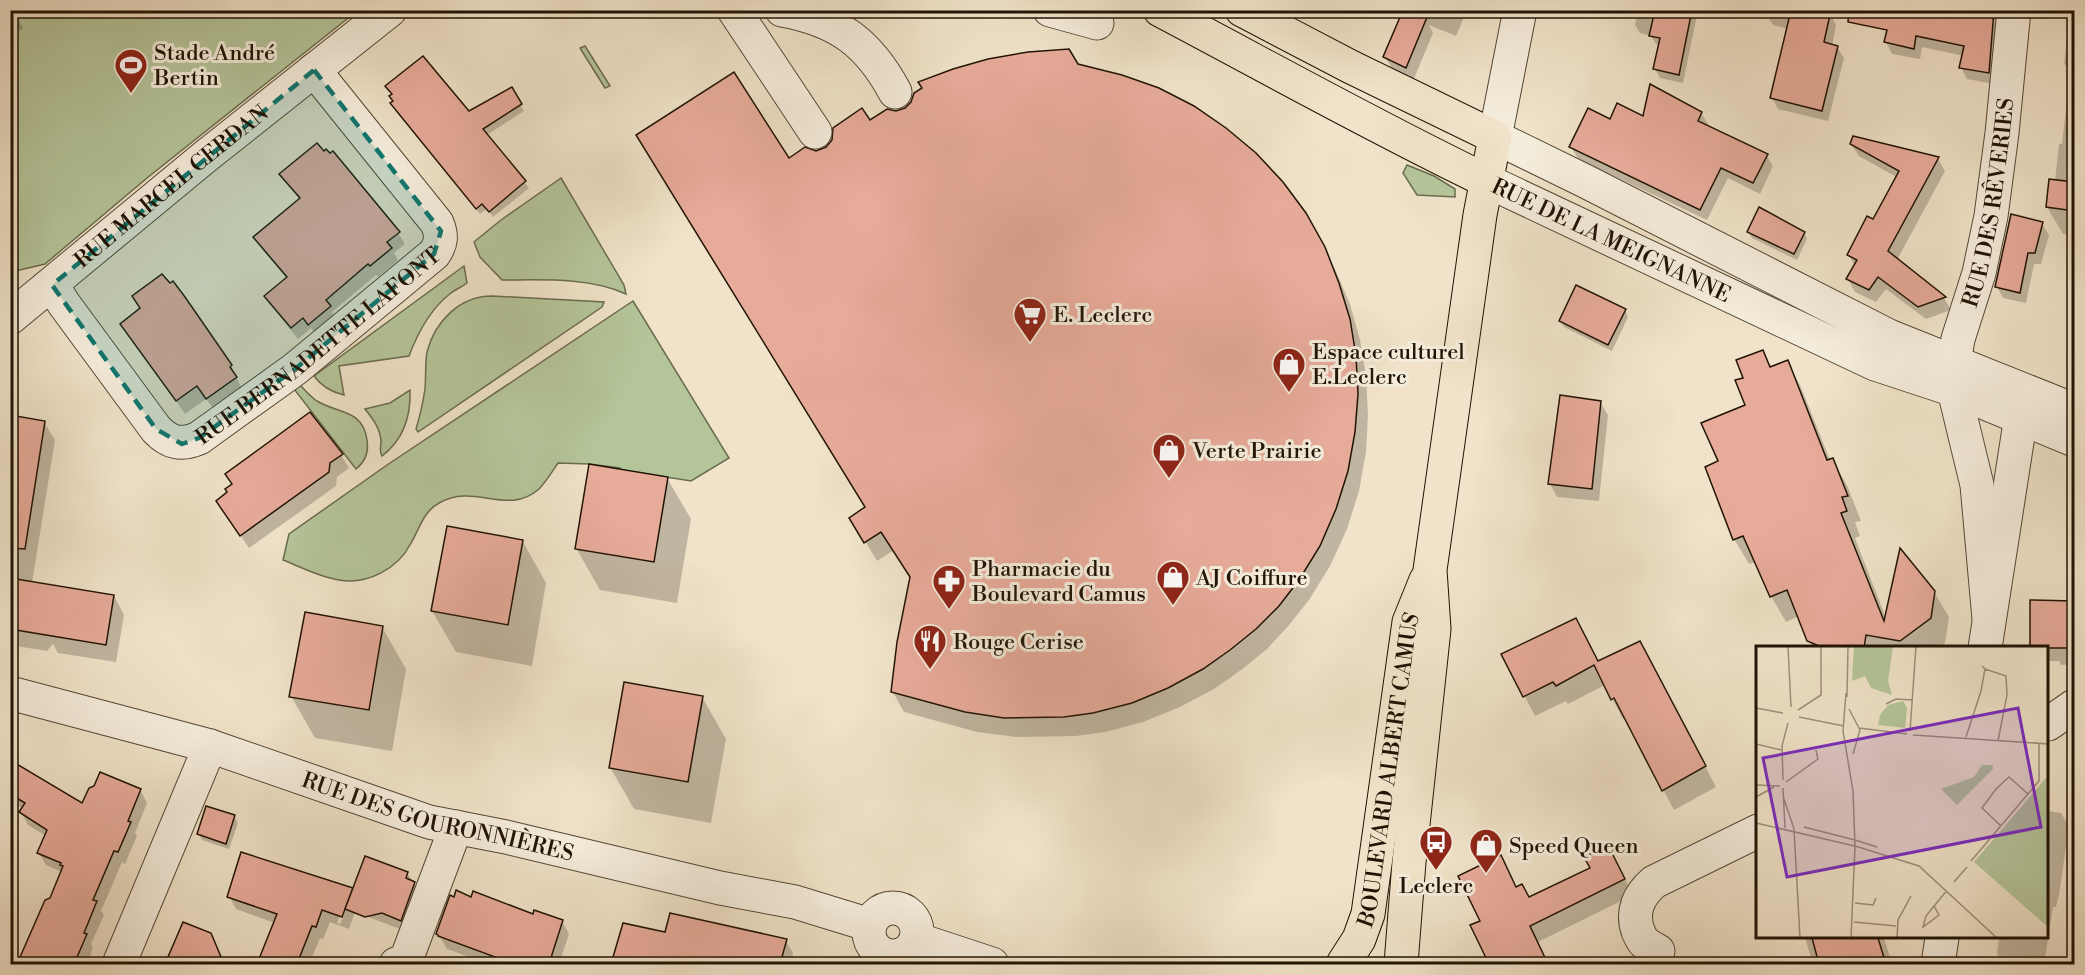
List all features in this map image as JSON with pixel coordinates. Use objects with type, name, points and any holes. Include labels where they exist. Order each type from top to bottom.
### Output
[{"type":"main road","name":"RUE DE LA MEIGNANNE","points":[[1160,10],[1343,106],[1402,140],[1485,180]]},
{"type":"main road","name":"RUE DE LA MEIGNANNE","points":[[1242,10],[1351,67],[1495,137]]},
{"type":"main road","name":"BOULEVARD ALBERT CAMUS","points":[[1401,964],[1409,862],[1434,629],[1430,570],[1485,180],[1495,137]]},
{"type":"main road","name":"BOULEVARD ALBERT CAMUS","points":[[1343,964],[1359,939],[1368,914],[1409,622],[1430,570]]},
{"type":"street","name":"RUE MARCEL CERDAN","points":[[10,318],[206,156],[390,10]]},
{"type":"street","points":[[734,10],[814,132]]},
{"type":"street","points":[[782,10],[830,23],[852,37],[870,52],[884,71],[895,93]]},
{"type":"street","points":[[1050,10],[1097,22]]},
{"type":"street","name":"BOULEVARD ALBERT CAMUS","points":[[1495,137],[1520,10]]},
{"type":"street","name":"RUE DES RÊVERIES","points":[[1954,377],[1958,339],[1979,273],[1991,216],[2014,10]]},
{"type":"street","name":"RUE BERNADETTE LAFONT","points":[[52,285],[156,429],[173,442],[182,444],[199,438],[295,369],[434,254],[441,240],[441,231],[437,223],[314,70]]},
{"type":"street","name":"RUE DE LA MEIGNANNE","points":[[1495,137],[1889,336],[1954,377],[2023,404],[2074,440]]},
{"type":"street","name":"RUE DE LA MEIGNANNE","points":[[1485,180],[1875,364],[1954,377]]},
{"type":"street","points":[[1954,377],[1977,485],[1987,633]]},
{"type":"street","points":[[1987,633],[2023,404]]},
{"type":"street","name":"RUE DE LA MEIGNANNE","points":[[2023,404],[2074,410]]},
{"type":"street","name":"RUE DES GOURONNIÈRES","points":[[10,693],[210,746],[429,822],[506,837],[720,888],[795,903],[870,925]]},
{"type":"street","points":[[2049,723],[2074,706]]},
{"type":"street","points":[[2049,724],[2074,736]]},
{"type":"street","points":[[119,964],[210,746]]},
{"type":"street","points":[[396,964],[406,960],[456,827]]},
{"type":"street","points":[[1658,951],[1643,942],[1635,917],[1637,906],[1647,889],[1654,882],[1756,832]]},
{"type":"street","points":[[885,909],[900,910],[907,913],[916,924],[916,939],[907,952],[884,960],[874,947],[869,932],[870,925],[873,918],[885,909]]},
{"type":"street","points":[[916,939],[992,964]]},
{"type":"street","points":[[1938,964],[1942,939]]},
{"type":"highlighted area","points":[[314,70],[441,231],[434,254],[295,369],[199,438],[182,444],[156,429],[52,285]]},
{"type":"green space","name":"Stade André Bertin","points":[[10,11],[357,11],[147,178],[45,264],[11,272]]},
{"type":"green space","points":[[585,46],[610,86],[605,88],[580,48]]},
{"type":"green space","points":[[1407,165],[1434,176],[1455,189],[1455,197],[1417,195],[1403,173]]},
{"type":"green space","points":[[561,178],[624,285],[626,294],[581,282],[502,280],[480,257],[474,242]]},
{"type":"green space","points":[[464,266],[467,283],[444,299],[431,314],[409,356],[339,366],[344,395],[327,388],[314,376]]},
{"type":"green space","points":[[492,296],[604,302],[602,307],[418,432],[416,429],[425,389],[427,352],[436,330],[459,306],[469,300]]},
{"type":"green space","points":[[633,301],[729,458],[691,481],[635,472],[619,482],[620,468],[558,463],[542,486],[527,497],[515,500],[465,496],[452,498],[439,503],[429,511],[398,560],[381,573],[360,580],[332,579],[283,560],[289,534],[387,465]]},
{"type":"green space","points":[[300,385],[317,401],[355,417],[365,430],[368,448],[366,456],[356,469],[294,389]]},
{"type":"green space","points":[[410,390],[409,409],[404,427],[395,443],[382,456],[379,432],[365,409],[390,403]]},
{"type":"building","points":[[1403,10],[1430,10],[1406,68],[1383,57]]},
{"type":"building","points":[[1655,10],[1692,10],[1679,75],[1653,69],[1660,38],[1649,36]]},
{"type":"building","points":[[1791,10],[1831,10],[1824,42],[1838,46],[1822,111],[1770,98]]},
{"type":"building","points":[[1849,10],[1994,10],[1989,73],[1959,68],[1964,46],[1916,36],[1914,49],[1884,42],[1887,30],[1848,22]]},
{"type":"building","points":[[1069,49],[1078,64],[1122,75],[1159,88],[1194,106],[1256,153],[1283,182],[1306,213],[1325,247],[1350,319],[1356,356],[1358,394],[1355,432],[1348,471],[1336,509],[1320,546],[1299,580],[1279,606],[1256,629],[1203,669],[1168,688],[1132,703],[1093,713],[1064,717],[1004,718],[965,712],[891,692],[897,642],[910,577],[881,532],[864,543],[849,518],[865,507],[636,135],[734,72],[789,158],[805,147],[816,151],[826,147],[832,140],[833,128],[862,108],[870,120],[887,109],[896,111],[905,108],[911,102],[914,93],[922,88],[918,82],[988,59],[1028,52]]},
{"type":"building","points":[[423,56],[469,111],[512,87],[522,104],[483,129],[526,181],[489,212],[482,204],[476,209],[390,103],[393,101],[389,96],[392,94],[385,86]]},
{"type":"building","points":[[1650,84],[1702,112],[1698,121],[1768,154],[1753,183],[1721,168],[1700,210],[1569,147],[1588,108],[1610,119],[1617,103],[1643,116]]},
{"type":"building","points":[[1853,136],[1939,157],[1888,251],[1946,297],[1918,307],[1878,277],[1869,290],[1846,279],[1857,260],[1847,255],[1867,216],[1873,219],[1899,171],[1850,144]]},
{"type":"building","points":[[317,143],[324,151],[326,149],[330,153],[333,151],[400,232],[387,242],[392,248],[370,266],[368,264],[326,300],[331,306],[308,325],[303,318],[291,328],[264,296],[287,277],[253,237],[300,198],[279,174]]},
{"type":"building","points":[[2049,179],[2074,182],[2074,211],[2046,207]]},
{"type":"building","points":[[1759,207],[1805,232],[1794,254],[1747,232]]},
{"type":"building","points":[[2011,214],[2043,222],[2035,253],[2028,253],[2020,293],[1995,287]]},
{"type":"building","points":[[162,274],[170,283],[173,281],[185,297],[232,365],[230,367],[237,377],[206,399],[197,386],[176,401],[120,324],[140,308],[132,296]]},
{"type":"building","points":[[1576,285],[1626,309],[1608,345],[1559,321]]},
{"type":"building","points":[[1763,350],[1770,367],[1788,360],[1827,460],[1833,458],[1848,496],[1842,497],[1847,511],[1841,513],[1884,621],[1900,548],[1935,591],[1931,618],[1900,641],[1866,635],[1864,646],[1819,646],[1807,641],[1787,590],[1770,597],[1743,536],[1733,540],[1705,467],[1718,461],[1701,423],[1745,405],[1735,380],[1743,378],[1736,360]]},
{"type":"building","points":[[1560,395],[1601,401],[1592,489],[1548,484]]},
{"type":"building","points":[[310,412],[343,454],[330,463],[329,472],[240,536],[216,501],[227,492],[225,489],[232,484],[225,474]]},
{"type":"building","points":[[10,415],[45,421],[25,549],[10,548]]},
{"type":"building","points":[[589,464],[668,477],[654,562],[575,549]]},
{"type":"building","points":[[447,526],[523,540],[508,625],[431,611]]},
{"type":"building","points":[[10,578],[114,595],[106,645],[10,629]]},
{"type":"building","points":[[2030,600],[2074,601],[2074,648],[2030,646]]},
{"type":"building","points":[[305,612],[383,626],[369,710],[289,697]]},
{"type":"building","points":[[1576,618],[1598,661],[1640,641],[1706,766],[1662,791],[1614,698],[1611,700],[1594,665],[1556,686],[1553,682],[1523,697],[1501,654]]},
{"type":"building","points":[[624,682],[703,696],[688,782],[609,768]]},
{"type":"building","points":[[10,760],[82,803],[89,788],[94,786],[100,772],[141,789],[128,821],[131,822],[118,852],[114,851],[93,900],[97,901],[84,933],[87,934],[74,964],[17,964],[45,900],[50,898],[63,866],[37,853],[47,830],[19,812],[25,803],[10,794]]},
{"type":"building","points":[[206,806],[235,815],[226,844],[197,834]]},
{"type":"building","points":[[1608,845],[1625,879],[1530,926],[1548,964],[1489,964],[1470,925],[1480,921],[1458,876],[1501,855],[1516,887],[1522,884],[1529,897],[1590,868],[1584,857]]},
{"type":"building","points":[[241,852],[353,888],[342,917],[322,910],[316,927],[312,926],[297,964],[257,964],[277,914],[227,897]]},
{"type":"building","points":[[365,856],[408,872],[406,878],[415,882],[401,921],[382,913],[365,917],[345,909]]},
{"type":"building","points":[[456,890],[471,897],[473,891],[533,914],[534,910],[563,920],[549,964],[514,964],[438,936],[436,934],[450,895],[454,897]]},
{"type":"building","points":[[670,913],[787,939],[780,964],[611,964],[623,923],[665,932]]},
{"type":"building","points":[[183,922],[211,933],[224,964],[165,964]]},
{"type":"building","points":[[1812,939],[1878,939],[1886,964],[1819,964]]},
{"type":"place","name":"Stade André Bertin","points":[[131,94]]},
{"type":"place","name":"E. Leclerc","points":[[1030,343]]},
{"type":"place","name":"Espace culturel E.Leclerc","points":[[1289,393]]},
{"type":"place","name":"Verte Prairie","points":[[1169,479]]},
{"type":"place","name":"AJ Coiffure","points":[[1173,606]]},
{"type":"place","name":"Pharmacie du Boulevard Camus","points":[[949,610]]},
{"type":"place","name":"Rouge Cerise","points":[[930,670]]},
{"type":"place","name":"Leclerc","points":[[1436,871]]},
{"type":"place","name":"Speed Queen","points":[[1486,874]]}]
